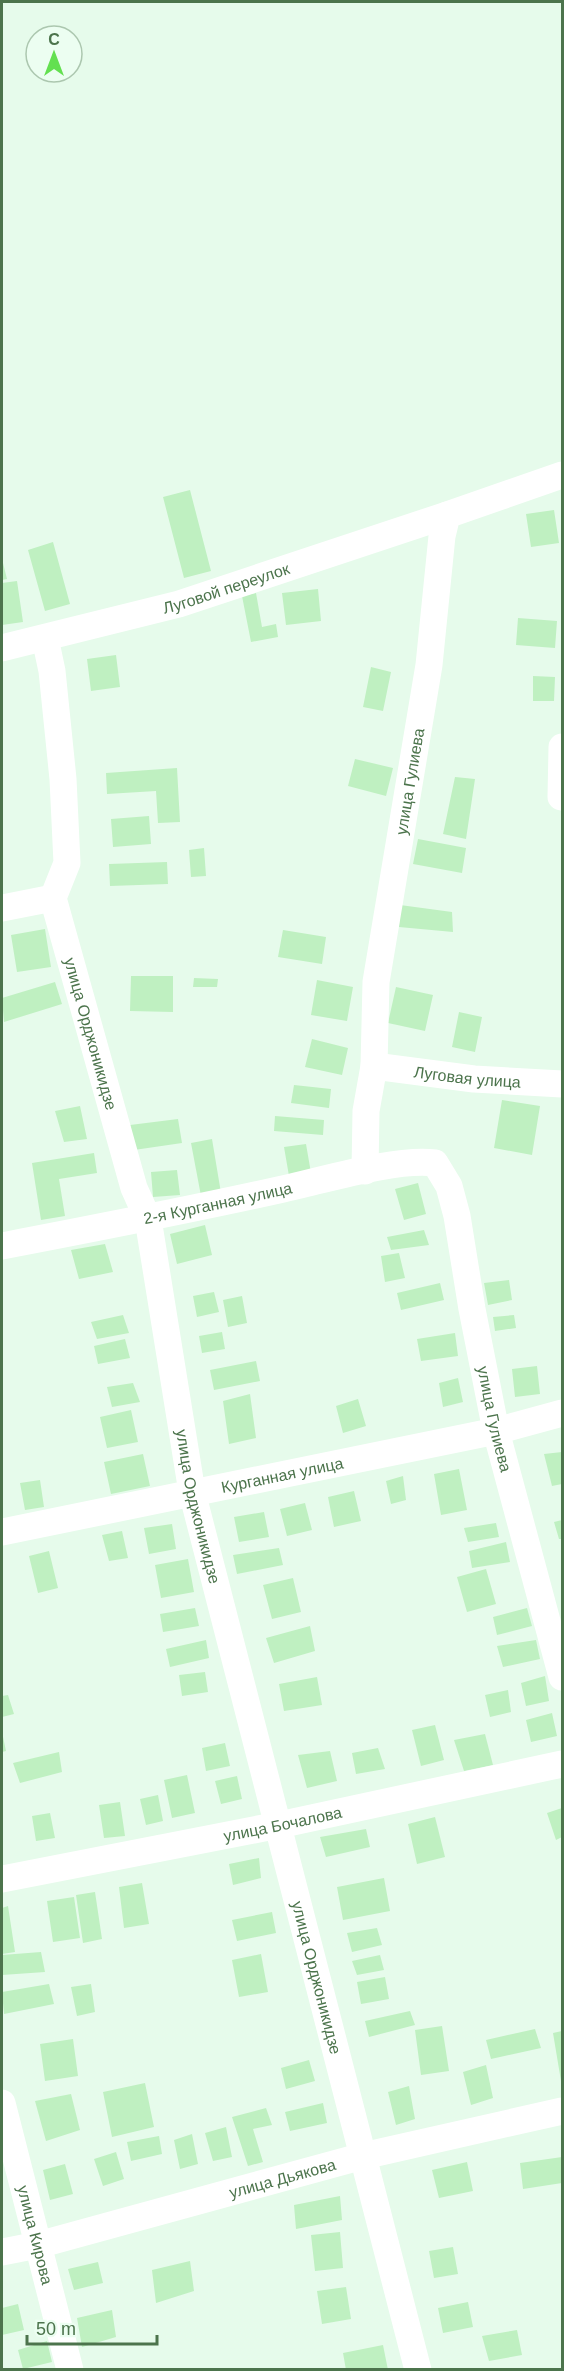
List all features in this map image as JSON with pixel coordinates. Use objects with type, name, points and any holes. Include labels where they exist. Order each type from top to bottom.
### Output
[{"type":"street","points":[[447,515],[561,481]]},
{"type":"street","name":"Луговой переулок","points":[[2,648],[179,604],[447,515]]},
{"type":"street","name":"улица Гулиева","points":[[365,1171],[366,1111],[374,1066],[376,982],[429,665],[442,536],[447,515]]},
{"type":"street","points":[[2,908],[53,898],[67,863],[63,779],[52,670],[45,638]]},
{"type":"street","points":[[561,797],[562,747]]},
{"type":"street","name":"улица Орджоникидзе","points":[[53,898],[134,1188],[148,1219],[192,1492],[418,2370]]},
{"type":"street","name":"Луговая улица","points":[[374,1066],[474,1079],[562,1084]]},
{"type":"street","name":"2-я Курганная улица","points":[[2,1246],[148,1219],[365,1171],[419,1161],[435,1163]]},
{"type":"street","name":"улица Гулиева","points":[[435,1163],[449,1186],[458,1216],[472,1309],[496,1431],[562,1677]]},
{"type":"street","name":"Курганная улица","points":[[2,1533],[496,1431],[562,1413]]},
{"type":"street","name":"улица Бочалова","points":[[2,1879],[279,1825],[562,1764]]},
{"type":"street","name":"улица Кирова","points":[[2,2103],[70,2370]]},
{"type":"street","name":"улица Дьякова","points":[[2,2252],[38,2245],[363,2157],[562,2111]]},
{"type":"building","points":[[190,490],[211,571],[184,578],[163,497]]},
{"type":"building","points":[[554,510],[559,543],[531,547],[526,514]]},
{"type":"building","points":[[53,542],[70,604],[45,611],[28,550]]},
{"type":"building","points":[[2,559],[7,579],[2,580]]},
{"type":"building","points":[[17,581],[23,622],[2,625],[2,583]]},
{"type":"building","points":[[318,589],[321,621],[286,625],[282,593]]},
{"type":"building","points":[[256,593],[262,627],[276,624],[278,637],[251,642],[242,596]]},
{"type":"building","points":[[518,618],[557,621],[555,648],[516,645]]},
{"type":"building","points":[[116,655],[120,687],[91,691],[87,659]]},
{"type":"building","points":[[371,667],[391,672],[383,711],[363,707]]},
{"type":"building","points":[[533,676],[555,677],[554,701],[533,701]]},
{"type":"building","points":[[355,759],[393,768],[386,796],[348,786]]},
{"type":"building","points":[[177,768],[180,822],[158,823],[156,791],[107,794],[106,773]]},
{"type":"building","points":[[455,777],[475,779],[466,839],[443,834]]},
{"type":"building","points":[[149,816],[151,844],[113,847],[111,819]]},
{"type":"building","points":[[418,839],[466,848],[462,873],[413,864]]},
{"type":"building","points":[[204,848],[206,876],[191,877],[189,850]]},
{"type":"building","points":[[167,862],[168,884],[110,886],[109,864]]},
{"type":"building","points":[[400,905],[452,912],[453,932],[399,927]]},
{"type":"building","points":[[45,929],[51,967],[17,972],[11,935]]},
{"type":"building","points":[[283,930],[326,937],[322,964],[278,957]]},
{"type":"building","points":[[131,976],[173,976],[173,1012],[130,1011]]},
{"type":"building","points":[[194,978],[218,979],[217,987],[193,987]]},
{"type":"building","points":[[317,980],[353,987],[347,1021],[311,1015]]},
{"type":"building","points":[[55,982],[62,1004],[4,1022],[2,998]]},
{"type":"building","points":[[396,987],[433,995],[425,1031],[388,1023]]},
{"type":"building","points":[[459,1012],[482,1017],[475,1052],[452,1047]]},
{"type":"building","points":[[312,1039],[348,1048],[342,1075],[305,1067]]},
{"type":"building","points":[[294,1085],[331,1089],[329,1108],[291,1103]]},
{"type":"building","points":[[502,1100],[540,1106],[532,1155],[494,1148]]},
{"type":"building","points":[[80,1106],[87,1139],[64,1142],[55,1111]]},
{"type":"building","points":[[275,1116],[324,1120],[323,1135],[274,1131]]},
{"type":"building","points":[[178,1119],[182,1143],[134,1150],[130,1125]]},
{"type":"building","points":[[212,1139],[221,1193],[201,1196],[191,1143]]},
{"type":"building","points":[[306,1144],[311,1173],[289,1176],[284,1147]]},
{"type":"building","points":[[94,1153],[97,1173],[59,1179],[65,1216],[41,1220],[32,1163]]},
{"type":"building","points":[[177,1170],[180,1195],[153,1197],[151,1172]]},
{"type":"building","points":[[418,1183],[426,1214],[404,1220],[395,1189]]},
{"type":"building","points":[[205,1225],[212,1255],[177,1264],[170,1234]]},
{"type":"building","points":[[424,1230],[429,1245],[391,1250],[387,1237]]},
{"type":"building","points":[[105,1244],[113,1272],[79,1279],[71,1250]]},
{"type":"building","points":[[399,1253],[405,1278],[385,1282],[381,1256]]},
{"type":"building","points":[[509,1280],[512,1300],[488,1305],[484,1283]]},
{"type":"building","points":[[440,1283],[444,1300],[401,1310],[397,1293]]},
{"type":"building","points":[[214,1292],[219,1312],[197,1317],[193,1296]]},
{"type":"building","points":[[242,1296],[247,1323],[228,1327],[223,1300]]},
{"type":"building","points":[[123,1315],[129,1333],[97,1339],[91,1322]]},
{"type":"building","points":[[514,1315],[516,1328],[495,1331],[493,1317]]},
{"type":"building","points":[[222,1332],[225,1349],[202,1353],[199,1336]]},
{"type":"building","points":[[455,1333],[458,1356],[421,1361],[417,1339]]},
{"type":"building","points":[[125,1339],[130,1358],[98,1364],[94,1346]]},
{"type":"building","points":[[256,1361],[260,1381],[214,1390],[210,1370]]},
{"type":"building","points":[[537,1366],[540,1394],[515,1397],[512,1369]]},
{"type":"building","points":[[458,1378],[463,1402],[443,1407],[439,1383]]},
{"type":"building","points":[[133,1383],[140,1402],[112,1407],[107,1387]]},
{"type":"building","points":[[250,1394],[256,1438],[229,1444],[223,1401]]},
{"type":"building","points":[[358,1399],[366,1426],[343,1433],[336,1406]]},
{"type":"building","points":[[131,1410],[138,1442],[107,1448],[100,1417]]},
{"type":"building","points":[[562,1452],[562,1484],[552,1486],[544,1454]]},
{"type":"building","points":[[143,1454],[150,1486],[111,1494],[104,1462]]},
{"type":"building","points":[[459,1469],[467,1510],[441,1515],[434,1474]]},
{"type":"building","points":[[403,1476],[406,1500],[391,1504],[386,1481]]},
{"type":"building","points":[[40,1480],[44,1507],[25,1510],[20,1483]]},
{"type":"building","points":[[354,1491],[361,1521],[334,1527],[328,1497]]},
{"type":"building","points":[[305,1503],[312,1530],[287,1536],[280,1509]]},
{"type":"building","points":[[264,1512],[269,1537],[239,1542],[234,1517]]},
{"type":"building","points":[[562,1520],[562,1539],[559,1539],[554,1522]]},
{"type":"building","points":[[496,1523],[499,1537],[468,1542],[464,1528]]},
{"type":"building","points":[[172,1524],[176,1549],[149,1554],[144,1528]]},
{"type":"building","points":[[122,1531],[128,1558],[109,1561],[102,1535]]},
{"type":"building","points":[[506,1542],[510,1562],[472,1568],[469,1551]]},
{"type":"building","points":[[279,1548],[283,1565],[237,1574],[233,1555]]},
{"type":"building","points":[[49,1551],[58,1588],[38,1593],[29,1556]]},
{"type":"building","points":[[188,1559],[194,1592],[161,1598],[155,1565]]},
{"type":"building","points":[[486,1569],[496,1604],[467,1612],[457,1577]]},
{"type":"building","points":[[293,1578],[301,1612],[272,1619],[263,1585]]},
{"type":"building","points":[[195,1608],[199,1626],[163,1632],[160,1614]]},
{"type":"building","points":[[527,1608],[532,1626],[497,1635],[493,1617]]},
{"type":"building","points":[[310,1626],[315,1651],[274,1663],[266,1638]]},
{"type":"building","points":[[206,1640],[209,1658],[170,1667],[166,1649]]},
{"type":"building","points":[[536,1640],[540,1659],[503,1667],[497,1646]]},
{"type":"building","points":[[205,1672],[208,1692],[182,1696],[179,1675]]},
{"type":"building","points":[[545,1676],[549,1701],[526,1706],[521,1683]]},
{"type":"building","points":[[317,1677],[322,1705],[284,1711],[279,1684]]},
{"type":"building","points":[[508,1690],[511,1712],[490,1717],[485,1695]]},
{"type":"building","points":[[8,1695],[14,1714],[2,1717],[2,1696]]},
{"type":"building","points":[[552,1713],[557,1736],[531,1742],[526,1720]]},
{"type":"building","points":[[435,1725],[444,1760],[421,1766],[412,1730]]},
{"type":"building","points":[[2,1732],[6,1751],[2,1752]]},
{"type":"building","points":[[485,1734],[493,1765],[464,1771],[454,1740]]},
{"type":"building","points":[[225,1743],[230,1766],[206,1771],[202,1748]]},
{"type":"building","points":[[378,1748],[385,1769],[356,1774],[352,1753]]},
{"type":"building","points":[[330,1751],[337,1781],[307,1788],[298,1755]]},
{"type":"building","points":[[59,1752],[62,1772],[20,1783],[13,1763]]},
{"type":"building","points":[[187,1775],[195,1813],[172,1818],[164,1780]]},
{"type":"building","points":[[237,1776],[242,1799],[221,1804],[215,1781]]},
{"type":"building","points":[[158,1795],[163,1821],[146,1825],[140,1799]]},
{"type":"building","points":[[120,1802],[125,1836],[104,1838],[99,1805]]},
{"type":"building","points":[[562,1808],[562,1837],[556,1840],[547,1813]]},
{"type":"building","points":[[50,1813],[55,1838],[36,1841],[32,1816]]},
{"type":"building","points":[[435,1817],[445,1857],[417,1864],[408,1824]]},
{"type":"building","points":[[366,1829],[370,1847],[326,1857],[320,1837]]},
{"type":"building","points":[[259,1858],[261,1878],[233,1885],[229,1864]]},
{"type":"building","points":[[384,1878],[390,1911],[343,1920],[337,1887]]},
{"type":"building","points":[[142,1883],[149,1924],[124,1928],[119,1887]]},
{"type":"building","points":[[95,1892],[102,1939],[83,1943],[76,1895]]},
{"type":"building","points":[[74,1897],[80,1938],[53,1942],[47,1901]]},
{"type":"building","points":[[8,1906],[15,1952],[2,1954],[2,1908]]},
{"type":"building","points":[[272,1912],[276,1933],[237,1941],[232,1920]]},
{"type":"building","points":[[377,1928],[382,1945],[352,1952],[347,1933]]},
{"type":"building","points":[[41,1952],[45,1972],[2,1975],[2,1955]]},
{"type":"building","points":[[261,1954],[268,1992],[239,1997],[232,1960]]},
{"type":"building","points":[[380,1955],[384,1970],[357,1975],[352,1961]]},
{"type":"building","points":[[385,1977],[389,1999],[361,2004],[357,1982]]},
{"type":"building","points":[[49,1984],[54,2004],[4,2014],[2,1992]]},
{"type":"building","points":[[91,1984],[95,2012],[77,2016],[71,1987]]},
{"type":"building","points":[[410,2011],[415,2025],[369,2037],[365,2021]]},
{"type":"building","points":[[442,2026],[449,2071],[421,2075],[415,2030]]},
{"type":"building","points":[[535,2029],[541,2048],[491,2059],[486,2040]]},
{"type":"building","points":[[562,2031],[562,2081],[561,2081],[553,2033]]},
{"type":"building","points":[[73,2039],[78,2076],[45,2081],[40,2044]]},
{"type":"building","points":[[309,2060],[315,2081],[286,2089],[281,2068]]},
{"type":"building","points":[[486,2065],[493,2098],[471,2105],[463,2072]]},
{"type":"building","points":[[145,2083],[154,2127],[112,2137],[103,2092]]},
{"type":"building","points":[[409,2086],[415,2119],[396,2125],[388,2092]]},
{"type":"building","points":[[71,2094],[80,2130],[46,2141],[35,2101]]},
{"type":"building","points":[[323,2103],[327,2123],[290,2131],[285,2112]]},
{"type":"building","points":[[266,2108],[272,2125],[253,2129],[263,2162],[248,2166],[232,2117]]},
{"type":"building","points":[[226,2127],[232,2157],[213,2161],[205,2133]]},
{"type":"building","points":[[192,2134],[198,2164],[180,2169],[174,2140]]},
{"type":"building","points":[[159,2136],[162,2154],[131,2161],[127,2142]]},
{"type":"building","points":[[116,2152],[124,2179],[103,2186],[94,2159]]},
{"type":"building","points":[[562,2157],[562,2183],[523,2189],[520,2163]]},
{"type":"building","points":[[467,2162],[473,2191],[439,2198],[432,2170]]},
{"type":"building","points":[[65,2164],[73,2194],[50,2200],[43,2170]]},
{"type":"building","points":[[340,2196],[342,2220],[296,2229],[294,2205]]},
{"type":"building","points":[[340,2232],[343,2268],[315,2271],[311,2235]]},
{"type":"building","points":[[453,2247],[458,2274],[434,2278],[429,2251]]},
{"type":"building","points":[[190,2261],[194,2291],[156,2303],[152,2270]]},
{"type":"building","points":[[98,2262],[103,2283],[74,2290],[68,2269]]},
{"type":"building","points":[[346,2287],[351,2319],[322,2324],[317,2291]]},
{"type":"building","points":[[468,2302],[473,2327],[443,2333],[438,2308]]},
{"type":"building","points":[[18,2304],[24,2330],[2,2335],[2,2308]]},
{"type":"building","points":[[112,2310],[116,2337],[82,2347],[77,2318]]},
{"type":"building","points":[[517,2330],[522,2355],[489,2361],[482,2336]]},
{"type":"building","points":[[47,2341],[52,2362],[23,2369],[18,2350]]},
{"type":"building","points":[[383,2345],[388,2370],[346,2370],[343,2353]]}]
